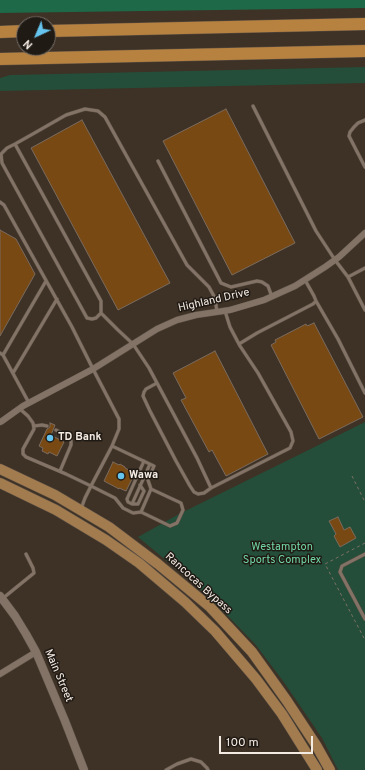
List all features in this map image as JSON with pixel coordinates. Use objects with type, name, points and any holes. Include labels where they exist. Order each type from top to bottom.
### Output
[{"type":"highway","points":[[56,31],[365,24]]},
{"type":"highway","points":[[0,32],[16,32]]},
{"type":"highway","points":[[0,59],[365,51]]},
{"type":"main road","name":"Rancocas Bypass","points":[[0,469],[55,495],[109,527],[152,559],[210,607],[252,652],[287,701],[316,745],[330,770]]},
{"type":"main road","name":"Rancocas Bypass","points":[[0,483],[45,504],[106,540],[139,563],[185,602],[215,631],[256,679],[286,720],[317,770]]},
{"type":"street","name":"Highland Drive","points":[[1,423],[19,409],[93,369],[157,329],[177,320],[247,305],[272,297],[295,286],[335,260],[365,233]]},
{"type":"street","name":"Main Street","points":[[1,597],[19,622],[36,652],[84,770]]},
{"type":"street","points":[[0,674],[36,652]]},
{"type":"lane","points":[[253,106],[316,231],[348,277],[365,310]]},
{"type":"lane","points":[[15,144],[102,301],[101,313],[96,318],[87,318],[2,163],[1,154],[8,148],[15,144],[66,116],[85,109],[98,111],[105,117],[186,265],[209,287],[215,298],[217,312]]},
{"type":"lane","points":[[365,120],[354,126],[349,136],[365,167]]},
{"type":"lane","points":[[158,161],[221,283],[231,286],[257,280],[268,286],[272,297]]},
{"type":"lane","points":[[0,202],[4,204],[57,299],[118,419],[119,430],[85,498],[81,510]]},
{"type":"lane","points":[[348,277],[365,268]]},
{"type":"lane","points":[[305,280],[338,338],[365,393]]},
{"type":"lane","points":[[29,403],[2,354],[46,281]]},
{"type":"lane","points":[[13,373],[57,299]]},
{"type":"lane","points":[[239,344],[257,333],[314,304],[316,301]]},
{"type":"lane","points":[[157,383],[146,389],[143,396],[190,486],[194,492],[198,494],[204,493],[210,488],[290,448],[293,441],[291,432],[258,373],[239,344],[224,311]]},
{"type":"lane","points":[[101,313],[133,344],[149,368],[197,458],[210,488]]},
{"type":"lane","points":[[19,409],[28,416],[34,426],[34,429],[23,449],[23,454],[26,457],[60,471],[115,498],[123,508],[133,513],[141,512],[152,515],[163,520],[170,526],[178,523],[183,510],[181,504],[151,489]]},
{"type":"lane","points":[[34,426],[47,426]]},
{"type":"lane","points":[[56,430],[68,436],[71,441],[71,445],[60,471]]},
{"type":"lane","points":[[112,446],[154,466],[148,480],[151,489],[141,512]]},
{"type":"lane","points":[[144,461],[127,499],[128,502],[132,504],[138,504],[144,491],[140,485],[150,464]]},
{"type":"lane","points":[[160,498],[162,494]]},
{"type":"lane","points":[[171,504],[173,500]]},
{"type":"lane","points":[[1,597],[34,573],[26,554]]},
{"type":"lane","points":[[365,554],[342,566],[340,572],[365,620]]},
{"type":"lane","points":[[166,770],[191,759],[201,762],[208,770]]},
{"type":"path","points":[[352,476],[365,502]]},
{"type":"green space","points":[[0,0],[365,0],[365,8],[0,13]]},
{"type":"green space","points":[[365,67],[365,83],[0,91],[0,78],[10,75]]},
{"type":"green space","name":"Westampton Sports Complex","points":[[365,422],[365,770],[338,770],[322,738],[283,681],[255,644],[192,582],[138,537],[179,514]]},
{"type":"building","points":[[226,109],[295,243],[232,275],[163,141]]},
{"type":"building","points":[[82,120],[170,283],[118,310],[31,148]]},
{"type":"building","points":[[0,230],[16,239],[35,274],[0,336]]},
{"type":"building","points":[[314,323],[363,417],[319,439],[271,345],[276,342],[275,340],[306,324],[307,326]]},
{"type":"building","points":[[215,351],[268,454],[226,476],[212,450],[209,452],[181,400],[186,398],[173,373]]},
{"type":"building","name":"TD Bank","points":[[50,423],[55,425],[51,435],[64,442],[57,456],[49,452],[48,454],[42,451],[43,448],[39,446],[47,429],[50,427]]},
{"type":"building","name":"Wawa","points":[[113,462],[119,465],[120,464],[135,473],[126,491],[104,481]]},
{"type":"building","points":[[338,517],[344,530],[350,527],[356,538],[340,547],[334,536],[336,534],[329,521]]},
{"type":"place","name":"TD Bank","points":[[50,438]]},
{"type":"place","name":"Wawa","points":[[121,476]]}]
